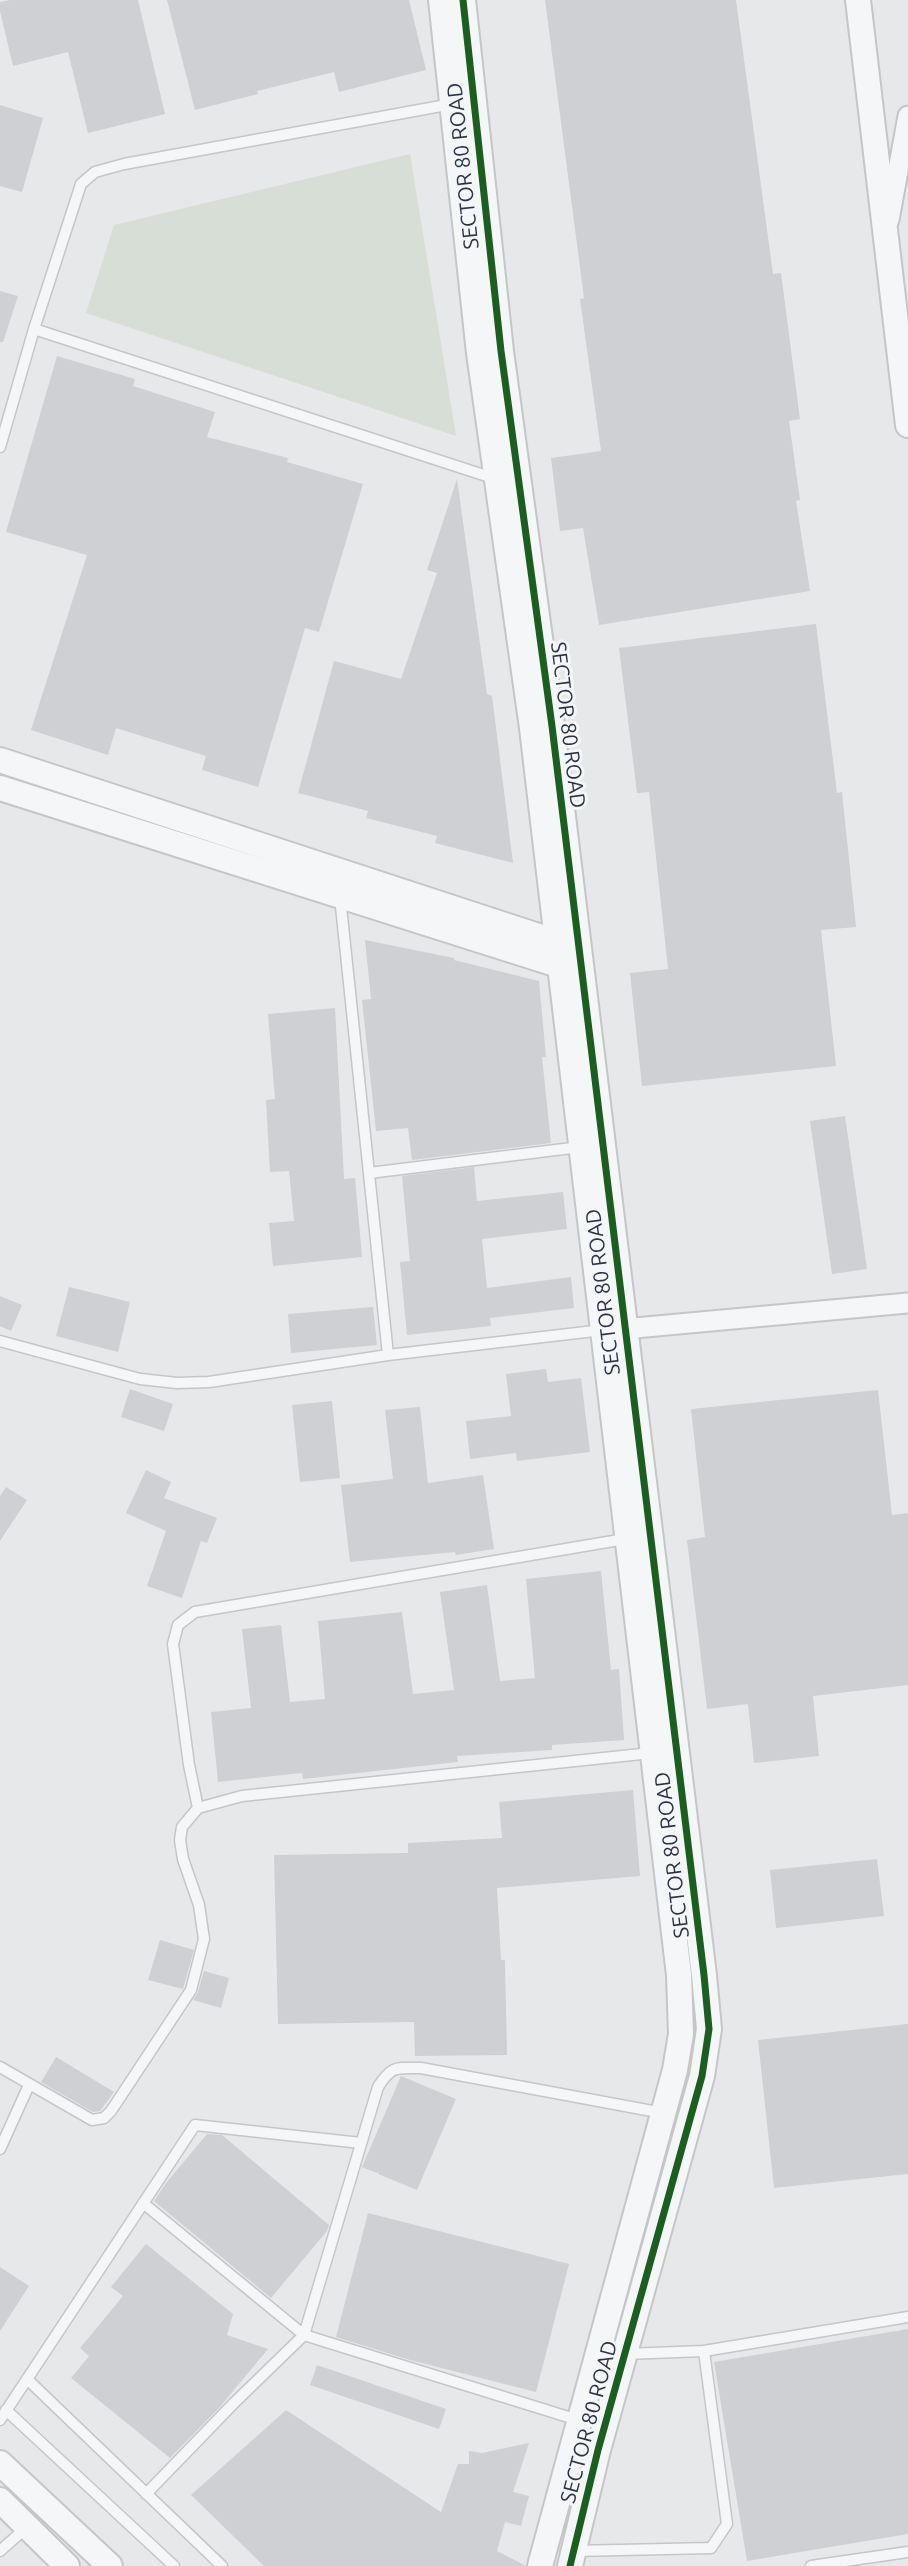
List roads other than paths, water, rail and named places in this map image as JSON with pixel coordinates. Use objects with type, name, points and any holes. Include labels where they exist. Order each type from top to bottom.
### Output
[{"type":"street","name":"SECTOR 80 ROAD","points":[[441,0],[463,102]]},
{"type":"street","name":"SECTOR 80 ROAD","points":[[463,0],[463,102],[479,353],[508,483],[570,958],[614,1330],[626,1538],[679,1975],[681,2023],[675,2070],[540,2566]]},
{"type":"street","points":[[858,0],[885,239],[902,331],[908,425]]},
{"type":"street","points":[[885,239],[908,116]]},
{"type":"street","points":[[0,760],[570,958]]},
{"type":"street","points":[[0,788],[340,897],[570,958]]},
{"type":"street","name":"SECTOR 80 ROAD","points":[[570,958],[581,1147],[614,1330],[677,1748],[709,2029],[702,2076],[598,2450],[572,2559]]},
{"type":"street","points":[[614,1330],[908,1303]]},
{"type":"street","points":[[575,2432],[598,2450]]},
{"type":"street","points":[[0,2463],[110,2566]]},
{"type":"street","points":[[0,2500],[67,2566]]},
{"type":"lane","points":[[0,447],[34,329],[81,184],[95,172],[124,164],[463,102]]},
{"type":"lane","points":[[34,329],[508,483]]},
{"type":"lane","points":[[340,897],[388,1355]]},
{"type":"lane","points":[[369,1172],[581,1147]]},
{"type":"lane","points":[[0,1341],[140,1379],[177,1384],[209,1382],[388,1355],[614,1330]]},
{"type":"lane","points":[[198,1808],[189,1765],[173,1644],[178,1625],[195,1612],[626,1538]]},
{"type":"lane","points":[[0,2067],[92,2120],[104,2119],[111,2111],[191,1990],[204,1939],[199,1905],[183,1859],[180,1840],[182,1828],[198,1808],[242,1796],[652,1753],[677,1748]]},
{"type":"lane","points":[[146,2494],[304,2335],[378,2087],[387,2073],[395,2068],[421,2068],[663,2113]]},
{"type":"lane","points":[[0,2149],[29,2085]]},
{"type":"lane","points":[[0,2420],[195,2125],[361,2143]]},
{"type":"lane","points":[[143,2203],[304,2335],[575,2432]]},
{"type":"lane","points":[[625,2354],[704,2351],[908,2317]]},
{"type":"lane","points":[[572,2559],[711,2548],[727,2524],[704,2351]]},
{"type":"lane","points":[[27,2379],[222,2566]]},
{"type":"lane","points":[[6,2410],[174,2566]]},
{"type":"lane","points":[[0,2552],[28,2526]]},
{"type":"lane","points":[[811,2566],[908,2552]]}]
